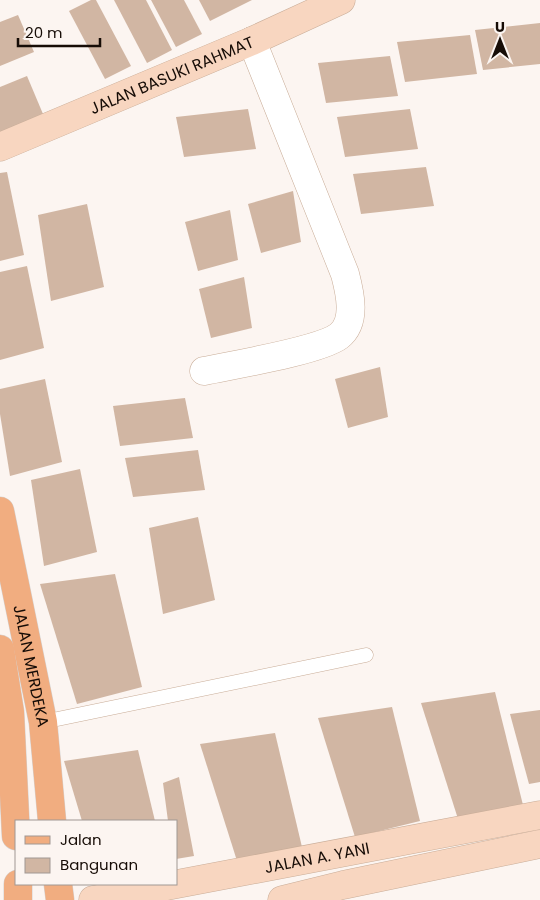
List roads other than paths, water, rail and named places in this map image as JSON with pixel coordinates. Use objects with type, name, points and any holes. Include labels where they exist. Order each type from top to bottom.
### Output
[{"type":"main road","name":"JALAN MERDEKA","points":[[0,511],[43,722],[52,820]]},
{"type":"main road","name":"JALAN MERDEKA","points":[[0,649],[10,712],[15,820]]},
{"type":"main road","points":[[18,885],[18,900]]},
{"type":"main road","points":[[58,885],[60,900]]},
{"type":"street","name":"JALAN BASUKI RAHMAT","points":[[0,147],[252,41],[341,0]]},
{"type":"street","points":[[204,371],[317,346],[339,336],[350,316],[345,274],[252,41]]},
{"type":"street","name":"JALAN A. YANI","points":[[178,884],[540,815]]},
{"type":"street","points":[[478,826],[486,855]]},
{"type":"street","name":"JALAN A. YANI","points":[[282,900],[345,892],[486,855],[540,844]]},
{"type":"street","name":"JALAN A. YANI","points":[[93,900],[171,885]]},
{"type":"lane","points":[[43,722],[366,655]]}]
